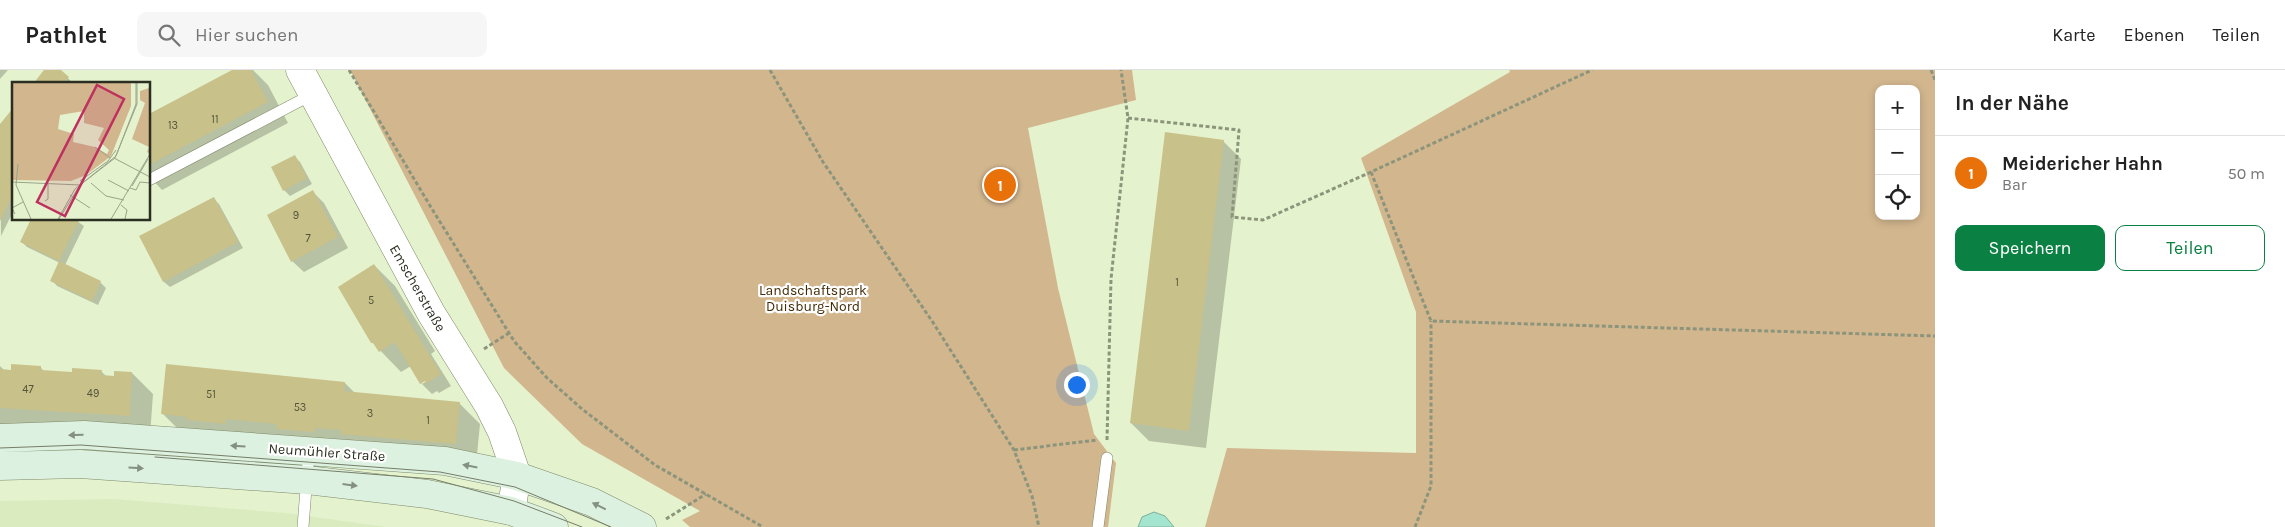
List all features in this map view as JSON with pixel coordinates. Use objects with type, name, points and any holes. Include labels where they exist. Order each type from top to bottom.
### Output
[{"type":"main road","name":"Neumühler Straße","points":[[0,438],[84,435],[445,461],[517,476],[652,525]]},
{"type":"main road","points":[[0,466],[80,464],[307,480],[426,494],[512,511],[554,527]]},
{"type":"street","name":"Emscherstraße","points":[[300,70],[431,313],[489,406],[511,453],[517,476],[512,511]]},
{"type":"lane","points":[[150,179],[313,94]]},
{"type":"lane","points":[[303,527],[309,450]]},
{"type":"lane","points":[[1098,527],[1107,458]]},
{"type":"path","points":[[350,70],[432,210],[514,341],[546,378],[582,409],[656,465],[764,527]]},
{"type":"path","points":[[770,70],[823,162],[932,321],[1014,450],[1032,496],[1039,527]]},
{"type":"path","points":[[1107,458],[1111,279],[1128,118],[1121,70]]},
{"type":"path","points":[[1128,118],[1239,130],[1232,217],[1263,220],[1592,70]]},
{"type":"path","points":[[1932,70],[1935,80]]},
{"type":"path","points":[[1371,172],[1431,322],[1431,486],[1415,527]]},
{"type":"path","points":[[1431,322],[1935,336]]},
{"type":"path","points":[[1014,450],[1107,438]]},
{"type":"path","points":[[652,525],[706,494]]},
{"type":"shaded area","points":[[114,499],[286,513],[386,527],[0,527],[0,501]]},
{"type":"green space","name":"Landschaftspark Duisburg-Nord","points":[[350,70],[1132,70],[1136,100],[1028,128],[1058,288],[1094,434],[1116,463],[1108,527],[690,527],[682,520],[700,511],[582,444],[504,368]]},
{"type":"green space","points":[[1509,70],[1935,70],[1935,527],[1205,527],[1227,448],[1416,453],[1416,312],[1361,158],[1510,72]]},
{"type":"water","points":[[1154,512],[1165,516],[1174,527],[1138,527],[1142,517]]},
{"type":"building","points":[[44,70],[61,70],[69,77],[65,82],[35,82]]},
{"type":"building","points":[[232,70],[251,70],[268,102],[150,164],[150,113]]},
{"type":"building","points":[[12,109],[12,197],[0,221],[0,124]]},
{"type":"building","points":[[1165,132],[1224,140],[1189,431],[1130,423]]},
{"type":"building","points":[[295,155],[307,178],[283,191],[271,167]]},
{"type":"building","points":[[313,190],[338,237],[291,262],[267,215]]},
{"type":"building","points":[[214,197],[238,242],[163,282],[139,236]]},
{"type":"building","points":[[31,220],[79,220],[59,261],[20,242]]},
{"type":"building","points":[[59,261],[101,281],[92,301],[50,281]]},
{"type":"building","points":[[374,264],[441,374],[427,383],[425,381],[420,384],[395,342],[379,352],[371,343],[338,287]]},
{"type":"building","points":[[11,364],[41,366],[41,370],[72,372],[72,368],[102,370],[101,375],[114,376],[114,371],[132,372],[130,416],[0,408],[0,369],[11,370]]},
{"type":"building","points":[[166,364],[345,382],[344,391],[460,402],[456,444],[340,434],[341,430],[315,428],[314,432],[276,429],[277,424],[226,419],[225,424],[187,420],[187,417],[161,414]]},
{"type":"tram line","points":[[0,448],[81,445],[440,472],[515,487],[611,527]]},
{"type":"tram line","points":[[155,457],[433,479],[514,501],[582,527]]},
{"type":"place","name":"Meidericher Hahn","points":[[1000,185]]}]
